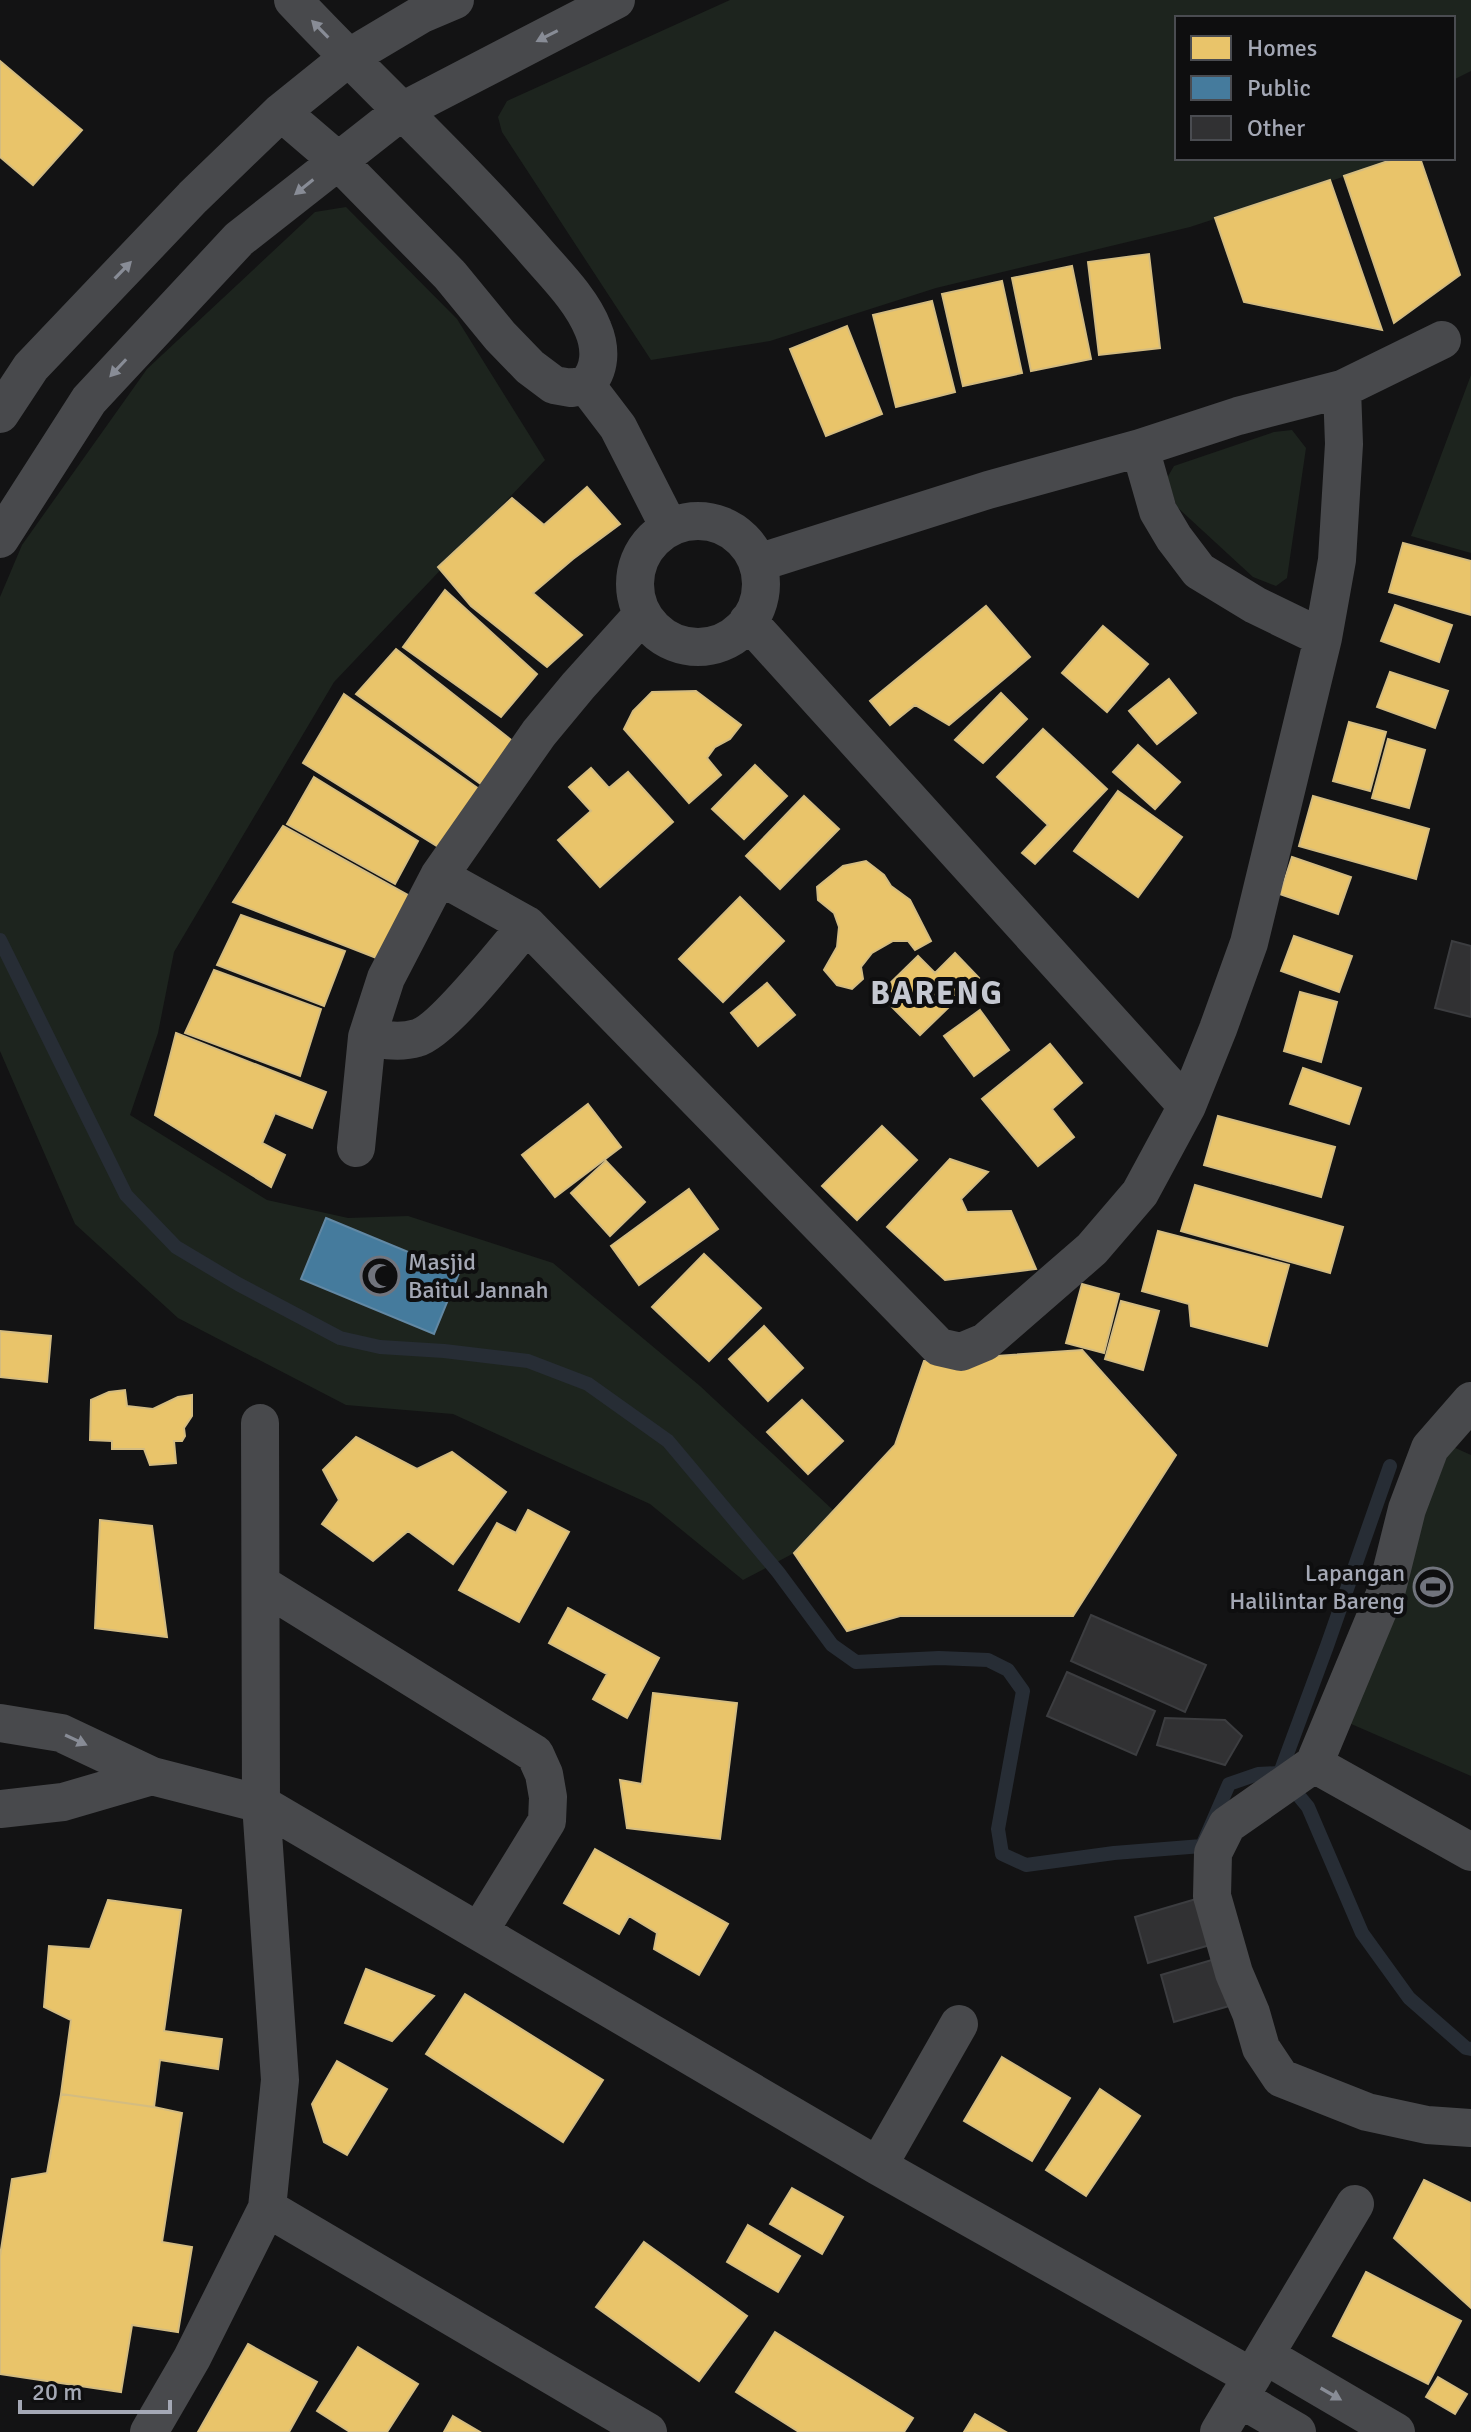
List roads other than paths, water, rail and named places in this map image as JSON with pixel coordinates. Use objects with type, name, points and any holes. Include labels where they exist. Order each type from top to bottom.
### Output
[{"type":"street","points":[[281,112],[337,160],[450,275],[530,367],[554,385],[571,388],[586,385],[595,376],[599,363],[597,344],[593,328],[577,302],[500,210],[293,0]]},
{"type":"street","points":[[0,539],[89,400],[239,239],[402,111],[616,0]]},
{"type":"street","points":[[0,414],[31,367],[193,197],[281,112],[348,58],[429,5]]},
{"type":"street","points":[[758,563],[988,490],[1140,448],[1238,416],[1342,389],[1442,340]]},
{"type":"street","points":[[586,385],[618,427],[669,527]]},
{"type":"street","points":[[439,876],[527,925],[939,1347],[961,1352],[985,1342],[1092,1249],[1140,1193],[1187,1106],[1218,1029],[1249,943],[1323,638],[1337,560],[1344,444],[1342,389]]},
{"type":"street","points":[[1140,448],[1158,511],[1199,571],[1255,605],[1323,638]]},
{"type":"street","points":[[690,521],[711,522],[731,530],[747,544],[758,563],[761,583],[758,604],[748,621],[733,636],[714,645],[693,647],[672,642],[642,615],[635,596],[635,575],[641,556],[652,539],[669,527],[690,521]]},
{"type":"street","points":[[356,1148],[367,1037],[386,978],[439,876],[539,733],[642,615]]},
{"type":"street","points":[[748,621],[1187,1106]]},
{"type":"street","points":[[367,1037],[399,1042],[421,1038],[443,1021],[527,925]]},
{"type":"street","points":[[1471,1401],[1430,1448],[1407,1509],[1387,1589],[1314,1764],[1227,1825],[1213,1853],[1212,1882],[1212,1896],[1230,1957],[1261,2048],[1281,2078],[1367,2112],[1427,2125],[1471,2128]]},
{"type":"street","points":[[149,2432],[192,2358],[267,2208],[280,2080],[261,1804],[260,1423]]},
{"type":"street","points":[[261,1584],[535,1754],[544,1774],[548,1797],[547,1821],[480,1930]]},
{"type":"street","points":[[0,1723],[61,1733],[152,1776],[261,1804],[878,2166],[1252,2377],[1396,2432]]},
{"type":"street","points":[[1314,1764],[1471,1852]]},
{"type":"street","points":[[0,1809],[63,1802],[152,1776]]},
{"type":"street","points":[[878,2166],[959,2024]]},
{"type":"street","points":[[1219,2432],[1355,2204]]},
{"type":"street","points":[[267,2208],[648,2432]]},
{"type":"street","points":[[1252,2377],[1297,2432]]},
{"type":"waterway","points":[[0,940],[126,1195],[176,1247],[340,1338],[380,1347],[528,1361],[588,1384],[668,1441],[778,1572],[832,1645],[856,1662],[939,1658],[988,1660],[1008,1670],[1023,1691],[998,1829],[1002,1854],[1026,1865],[1114,1853],[1202,1846],[1229,1784],[1258,1774],[1280,1773],[1308,1807],[1362,1933],[1409,1998],[1466,2048],[1471,2049]]},
{"type":"waterway","points":[[1280,1773],[1390,1466]]},
{"type":"place","name":"Masjid Baitul Jannah","points":[[380,1276]]},
{"type":"place","name":"Lapangan Halilintar Bareng","points":[[1433,1587]]},
{"type":"district","name":"BARENG","points":[[937,993]]}]
